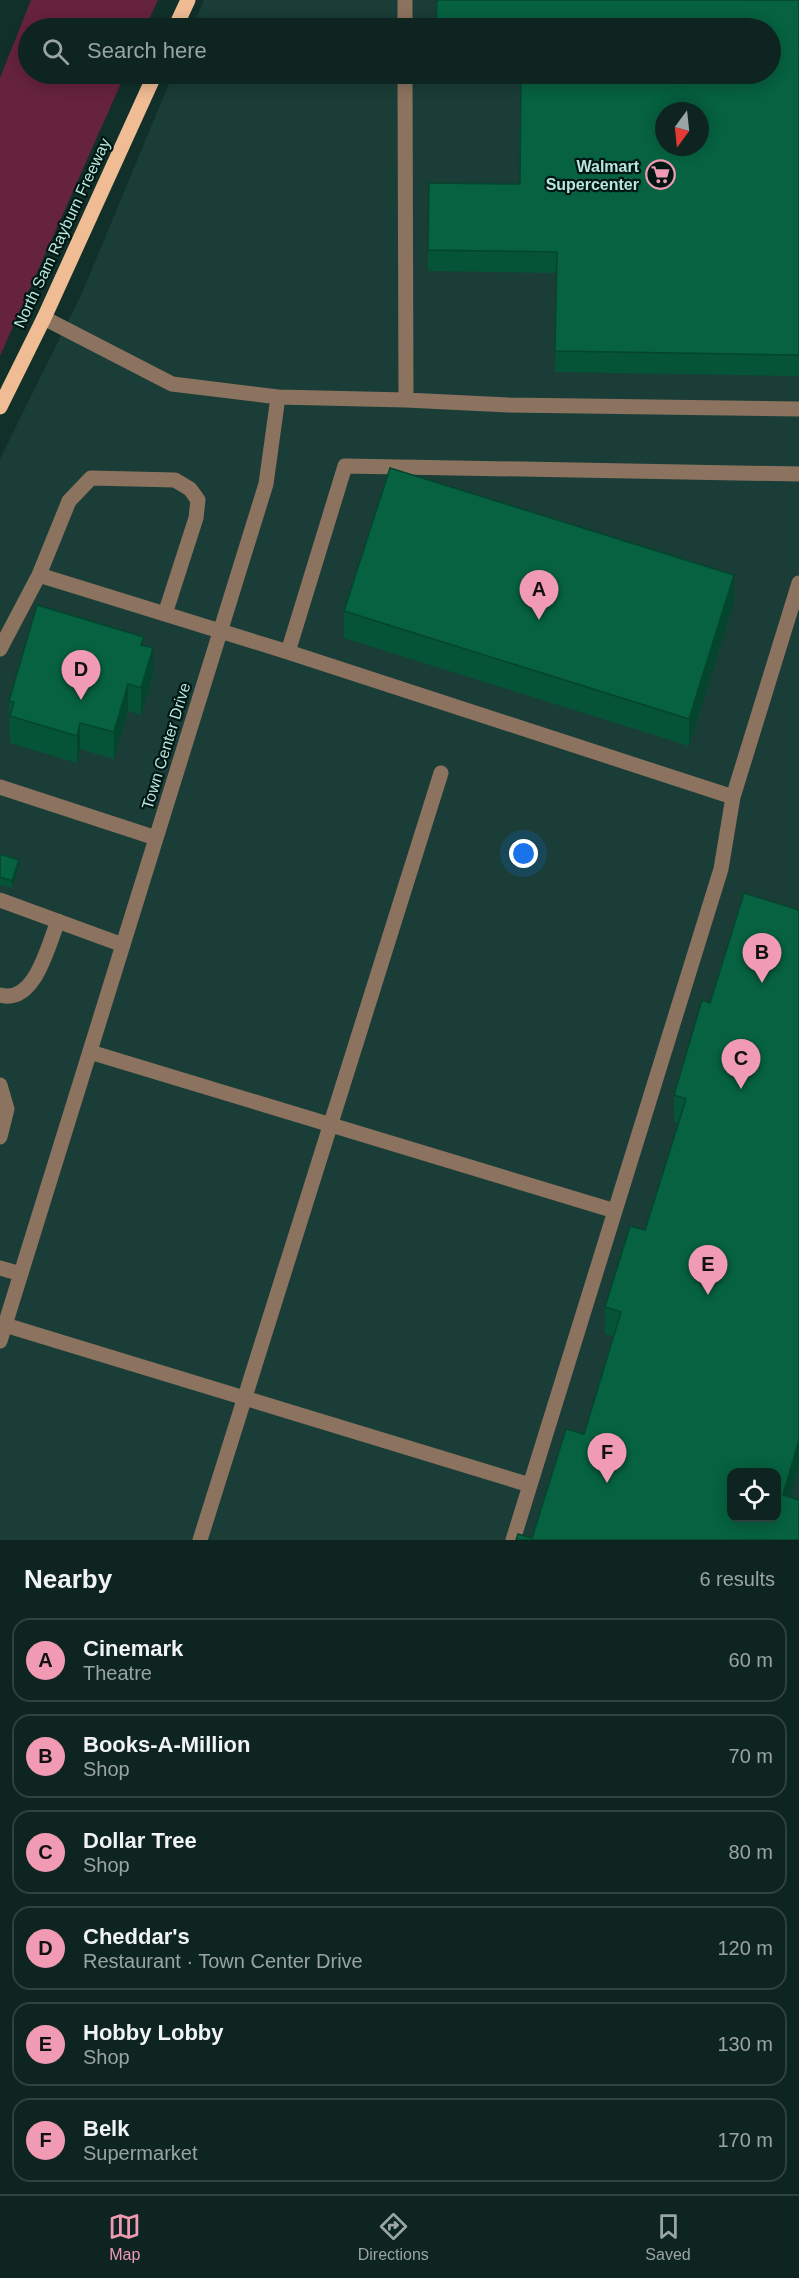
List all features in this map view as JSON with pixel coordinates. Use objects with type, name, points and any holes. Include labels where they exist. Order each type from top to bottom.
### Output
[{"type":"main road","points":[[180,18],[188,0]]},
{"type":"main road","name":"North Sam Rayburn Freeway","points":[[0,406],[44,318],[150,84]]},
{"type":"street","points":[[405,0],[405,18]]},
{"type":"street","points":[[405,84],[406,400]]},
{"type":"street","points":[[44,318],[172,384],[278,397],[508,405],[799,409]]},
{"type":"street","name":"Town Center Drive","points":[[0,1341],[266,484],[278,397]]},
{"type":"street","points":[[288,652],[345,466],[799,474]]},
{"type":"street","points":[[0,649],[39,575],[69,501],[91,478],[175,480],[190,489],[198,500],[196,518],[165,614]]},
{"type":"street","points":[[39,575],[288,652],[733,797]]},
{"type":"street","points":[[513,1540],[721,870],[733,797],[799,583]]},
{"type":"street","points":[[200,1540],[441,773]]},
{"type":"street","points":[[0,787],[156,838]]},
{"type":"street","points":[[0,900],[123,945]]},
{"type":"street","points":[[0,995],[6,997],[25,992],[37,976],[58,921]]},
{"type":"street","points":[[90,1052],[615,1211]]},
{"type":"street","points":[[0,1086],[7,1109],[0,1137]]},
{"type":"street","points":[[0,1268],[21,1274]]},
{"type":"street","points":[[5,1325],[530,1485]]},
{"type":"shaded area","points":[[31,0],[158,0],[150,18],[24,18]]},
{"type":"shaded area","points":[[204,0],[799,0],[799,1540],[0,1540],[0,459],[82,293],[169,84],[781,84],[781,18],[196,18]]},
{"type":"shaded area","points":[[18,33],[18,84],[121,84],[0,356],[0,78]]},
{"type":"building","name":"Walmart Supercenter","points":[[437,0],[799,0],[799,355],[555,351],[557,252],[428,250],[429,183],[520,184],[521,84],[781,84],[781,18],[436,18]]},
{"type":"building","points":[[390,468],[734,575],[689,719],[344,611]]},
{"type":"building","points":[[37,605],[144,637],[141,645],[153,648],[141,688],[128,684],[114,732],[80,723],[77,736],[10,716],[14,702],[9,701]]},
{"type":"building","points":[[0,854],[19,860],[12,881],[0,877]]},
{"type":"building","points":[[744,893],[799,910],[799,1440],[783,1495],[799,1500],[799,1540],[516,1540],[518,1534],[532,1538],[566,1429],[584,1434],[621,1312],[605,1307],[630,1226],[645,1230],[686,1099],[674,1095],[702,1000],[710,1003]]},
{"type":"place","name":"Walmart Supercenter","points":[[660,175]]},
{"type":"place","name":"Cinemark","points":[[539,620]]},
{"type":"place","name":"Cheddar's","points":[[81,700]]},
{"type":"place","name":"Books-A-Million","points":[[762,983]]},
{"type":"place","name":"Dollar Tree","points":[[741,1089]]},
{"type":"place","name":"Hobby Lobby","points":[[708,1295]]},
{"type":"place","name":"Belk","points":[[607,1483]]}]
